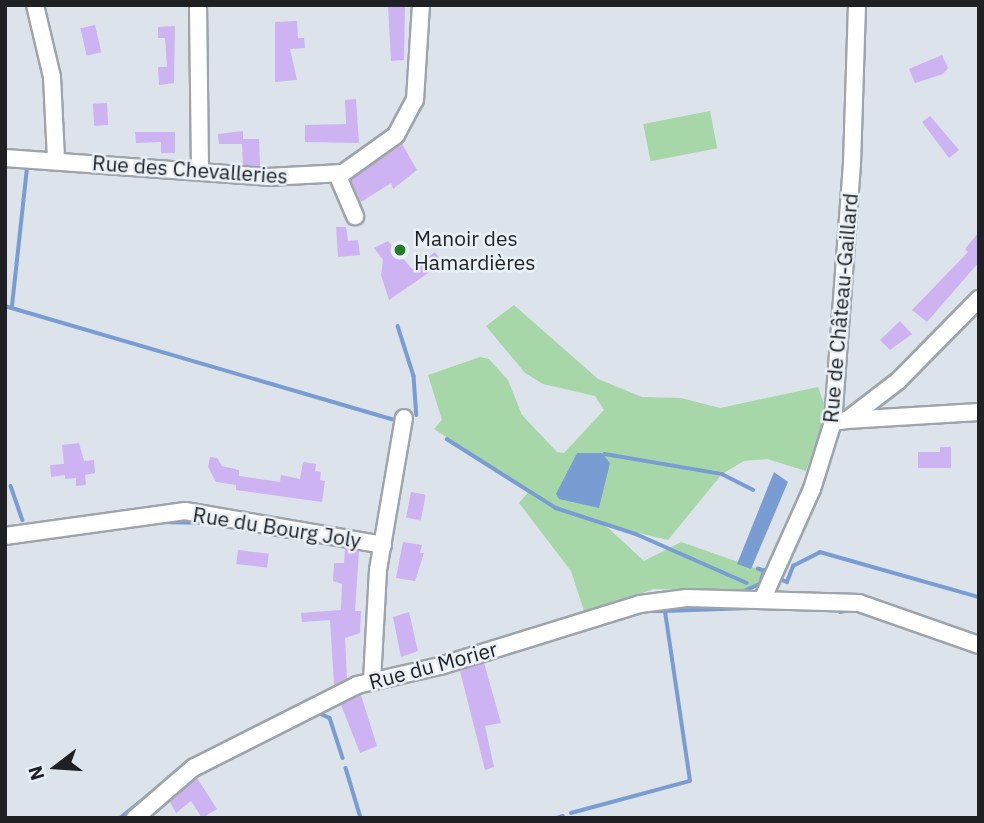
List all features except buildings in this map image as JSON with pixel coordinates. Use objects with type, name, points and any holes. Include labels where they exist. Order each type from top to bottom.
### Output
[{"type":"street","points":[[35,5],[52,77],[56,158]]},
{"type":"street","points":[[198,5],[200,170]]},
{"type":"street","name":"Rue des Chevalleries","points":[[5,158],[56,158],[268,177],[337,174],[389,141],[404,122],[419,78],[421,5]]},
{"type":"street","name":"Rue de Château-Gaillard","points":[[763,598],[840,421],[857,5]]},
{"type":"street","points":[[337,174],[355,216]]},
{"type":"street","points":[[840,421],[923,358],[979,299]]},
{"type":"street","points":[[840,421],[979,412]]},
{"type":"street","points":[[372,681],[383,545],[404,418]]},
{"type":"street","name":"Rue du Bourg Joly","points":[[5,536],[185,511],[383,545]]},
{"type":"street","name":"Rue du Morier","points":[[135,818],[193,768],[357,685],[440,666],[640,604],[763,598],[859,603],[979,645]]},
{"type":"green space","points":[[710,111],[717,148],[651,161],[643,124]]},
{"type":"green space","points":[[514,305],[598,379],[642,397],[681,398],[720,408],[818,387],[827,412],[806,471],[767,459],[744,461],[722,474],[668,540],[605,525],[644,561],[681,542],[764,571],[760,584],[742,592],[653,589],[585,614],[571,571],[519,503],[530,490],[434,429],[442,420],[428,375],[480,357],[489,359],[508,380],[522,415],[557,452],[564,453],[604,410],[595,396],[543,384],[525,373],[486,326]]},
{"type":"water","points":[[577,453],[602,453],[610,463],[599,508],[559,499],[556,494]]},
{"type":"water","points":[[774,472],[788,482],[751,569],[737,564]]},
{"type":"waterway","points":[[863,60],[864,45]]},
{"type":"waterway","points":[[12,306],[27,168]]},
{"type":"waterway","points":[[5,306],[392,419]]},
{"type":"waterway","points":[[398,326],[414,376],[417,415]]},
{"type":"waterway","points":[[842,399],[843,408]]},
{"type":"waterway","points":[[447,439],[556,508],[636,534],[747,583]]},
{"type":"waterway","points":[[605,454],[722,474],[753,490]]},
{"type":"waterway","points":[[11,486],[23,520]]},
{"type":"waterway","points":[[158,522],[213,523]]},
{"type":"waterway","points":[[778,578],[787,582],[793,566],[820,552],[979,597]]},
{"type":"waterway","points":[[742,592],[760,584],[764,571],[758,569]]},
{"type":"waterway","points":[[571,813],[690,781],[665,611],[778,607]]},
{"type":"waterway","points":[[840,612],[851,610]]},
{"type":"waterway","points":[[595,626],[646,611],[665,611]]},
{"type":"waterway","points":[[317,712],[330,718],[343,758]]},
{"type":"waterway","points":[[346,768],[361,818]]},
{"type":"waterway","points":[[120,818],[176,773]]},
{"type":"waterway","points":[[557,818],[563,816]]},
{"type":"place","name":"Manoir des Hamardières","points":[[400,250]]}]
